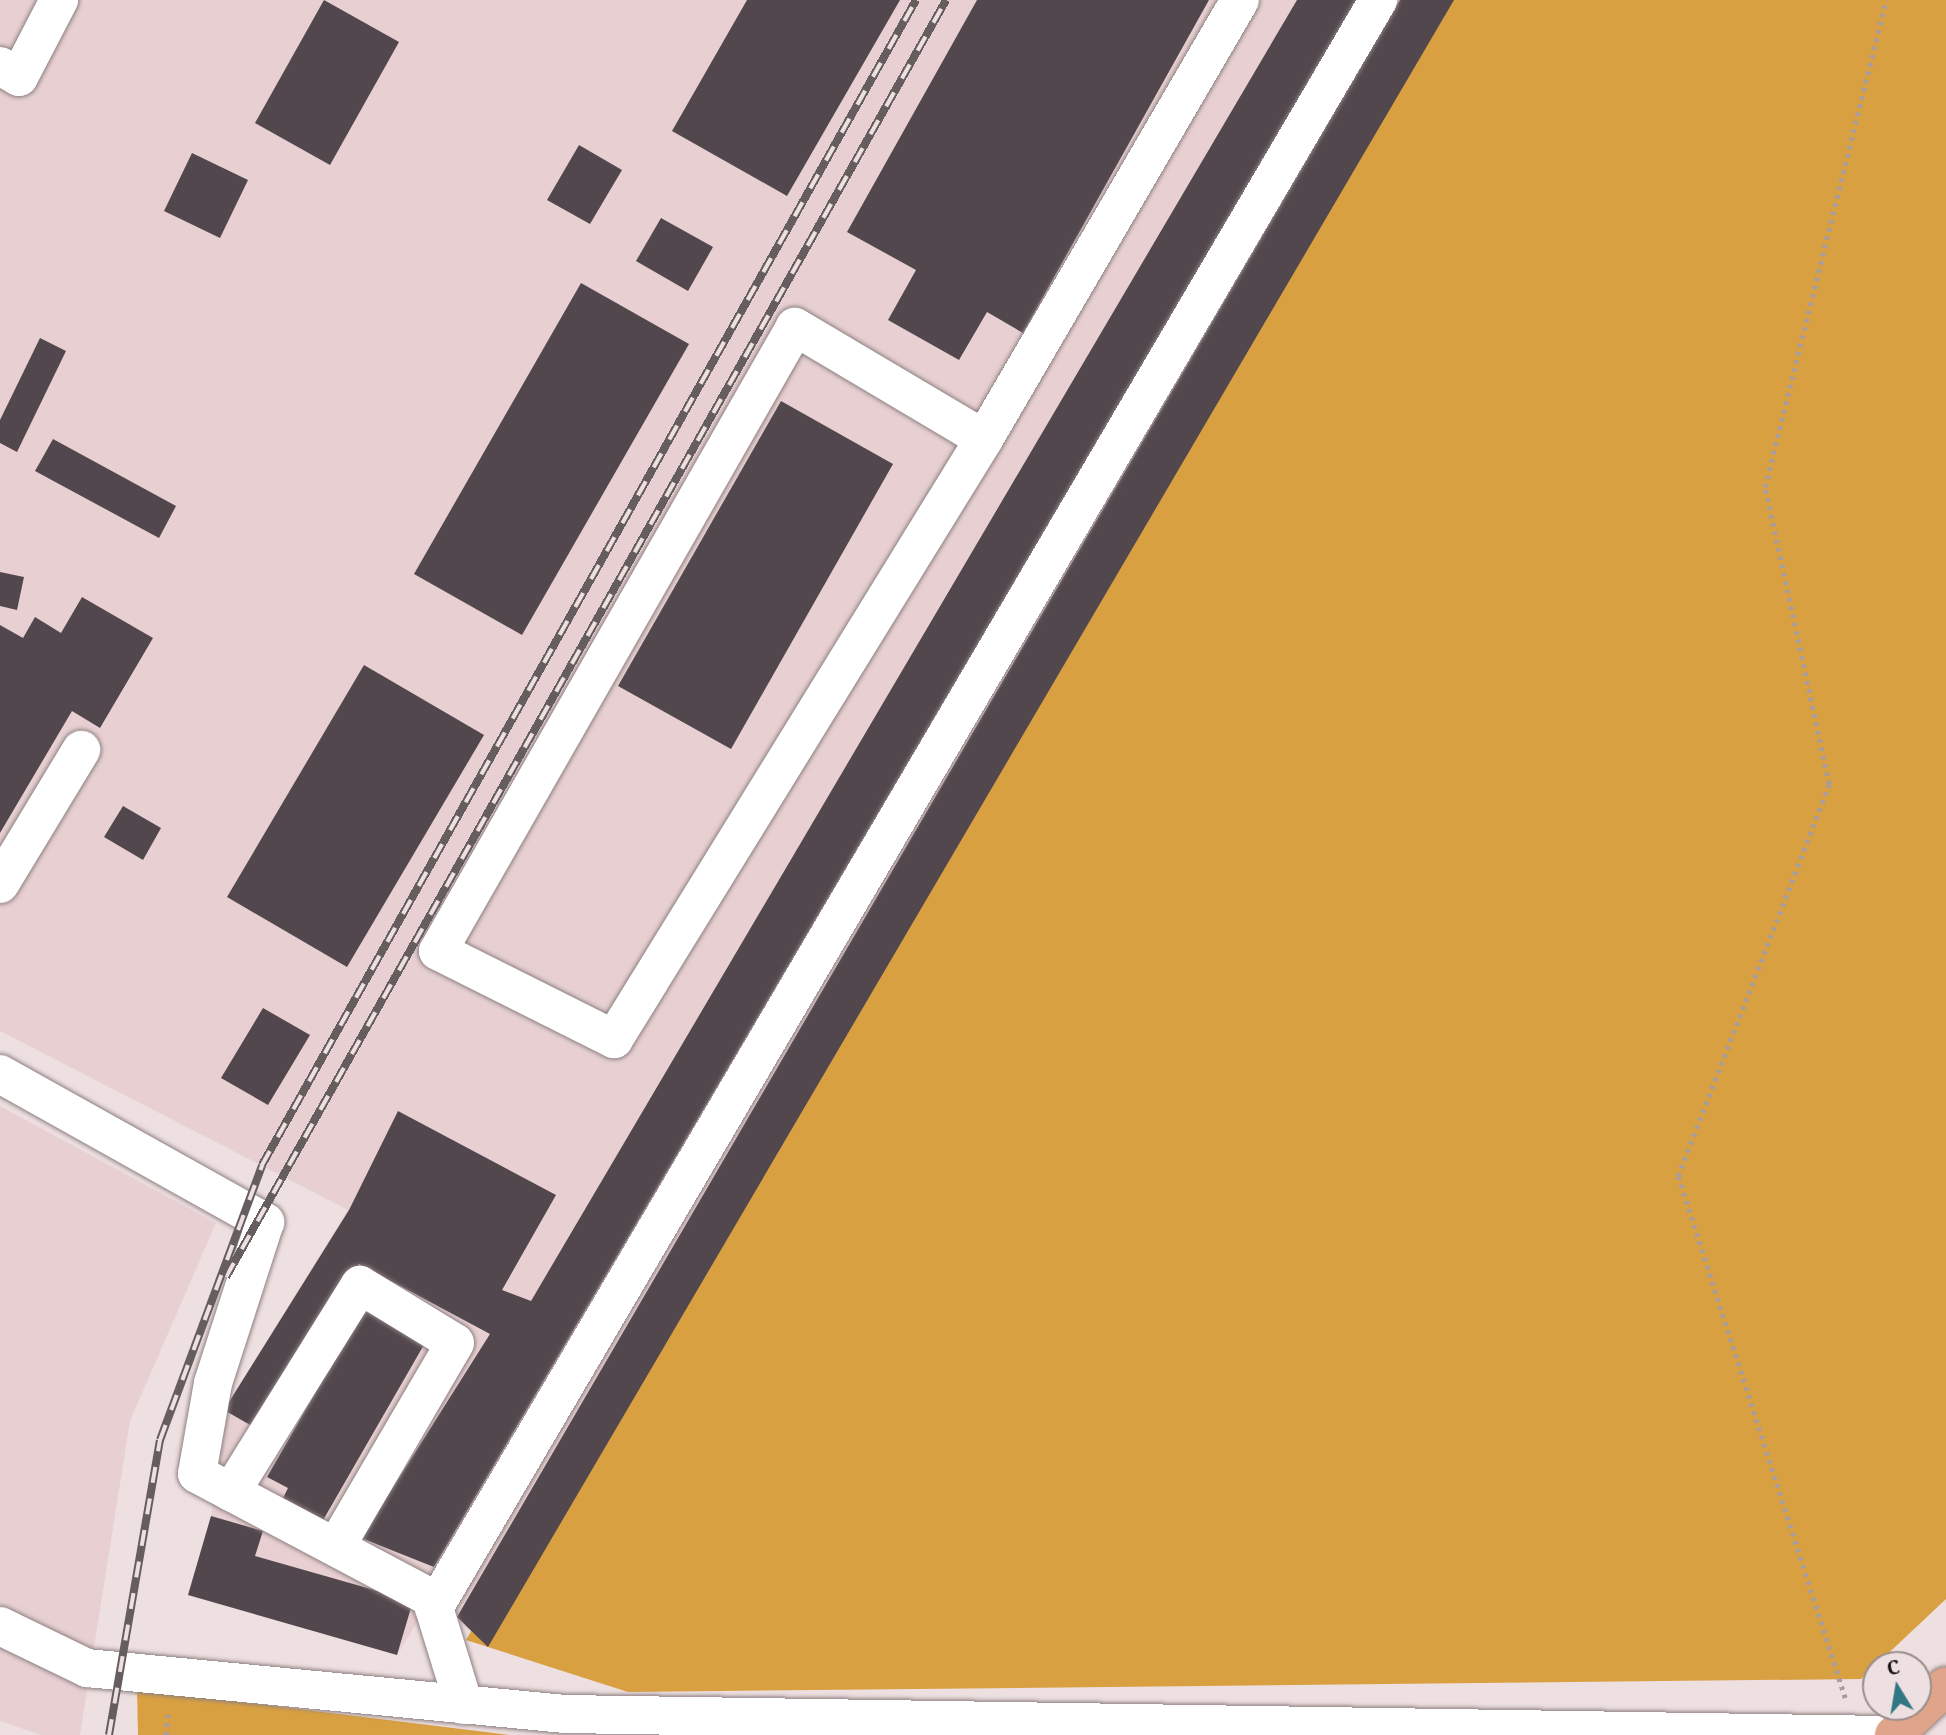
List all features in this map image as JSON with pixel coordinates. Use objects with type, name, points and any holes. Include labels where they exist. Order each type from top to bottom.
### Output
[{"type":"main road","points":[[1894,1735],[1946,1686]]},
{"type":"street","points":[[0,66],[19,77],[59,0]]},
{"type":"street","points":[[984,439],[795,327],[438,951],[614,1039],[984,439],[1240,0]]},
{"type":"street","points":[[434,1608],[1378,0]]},
{"type":"street","points":[[0,884],[81,750]]},
{"type":"street","points":[[0,1074],[265,1222],[213,1383],[197,1474],[431,1598],[464,1705]]},
{"type":"street","points":[[231,1492],[360,1285],[456,1343],[336,1547]]},
{"type":"street","points":[[0,1626],[87,1668],[564,1714],[1886,1735]]},
{"type":"path","points":[[1857,1735],[1678,1176],[1829,784],[1765,487],[1886,0]]},
{"type":"shaded area","points":[[0,0],[1454,0],[488,1647],[431,1599],[397,1655],[188,1595],[211,1516],[224,1410],[348,1210],[0,1031]]},
{"type":"shaded area","points":[[1421,0],[1946,0],[1946,1599],[1891,1651],[1862,1651],[1861,1679],[628,1692],[466,1640]]},
{"type":"shaded area","points":[[0,1106],[216,1223],[130,1421],[80,1735],[41,1735],[0,1721]]},
{"type":"shaded area","points":[[137,1689],[510,1735],[138,1735]]},
{"type":"building","points":[[324,0],[399,42],[330,165],[255,123]]},
{"type":"building","points":[[747,0],[900,0],[787,196],[672,131]]},
{"type":"building","points":[[977,0],[1209,0],[1023,333],[987,312],[959,360],[888,320],[916,270],[847,232]]},
{"type":"building","points":[[1297,0],[1357,0],[434,1567],[361,1538],[490,1334],[359,1264],[252,1426],[224,1410],[349,1210],[398,1111],[556,1195],[502,1290],[531,1301]]},
{"type":"building","points":[[1400,0],[1454,0],[488,1647],[457,1617]]},
{"type":"building","points":[[579,145],[622,170],[590,224],[547,200]]},
{"type":"building","points":[[192,153],[248,180],[220,238],[164,211]]},
{"type":"building","points":[[661,218],[713,247],[688,291],[636,261]]},
{"type":"building","points":[[581,283],[689,344],[522,635],[414,574]]},
{"type":"building","points":[[40,338],[66,351],[17,452],[0,443],[0,420]]},
{"type":"building","points":[[781,401],[893,464],[731,749],[618,686]]},
{"type":"building","points":[[53,439],[176,506],[159,538],[35,471]]},
{"type":"building","points":[[0,572],[24,577],[17,610],[0,606]]},
{"type":"building","points":[[82,597],[153,638],[100,728],[72,711],[0,833],[0,625],[23,638],[35,617],[61,633]]},
{"type":"building","points":[[364,665],[484,735],[347,967],[227,897]]},
{"type":"building","points":[[123,806],[161,828],[143,860],[104,837]]},
{"type":"building","points":[[263,1008],[310,1035],[268,1105],[221,1078]]},
{"type":"building","points":[[364,1308],[425,1343],[322,1522],[282,1500],[288,1488],[267,1477]]},
{"type":"building","points":[[211,1516],[263,1531],[255,1556],[413,1601],[397,1655],[188,1595]]},
{"type":"railway","points":[[109,1735],[160,1440],[262,1165],[916,0]]},
{"type":"railway","points":[[226,1277],[946,0]]}]
